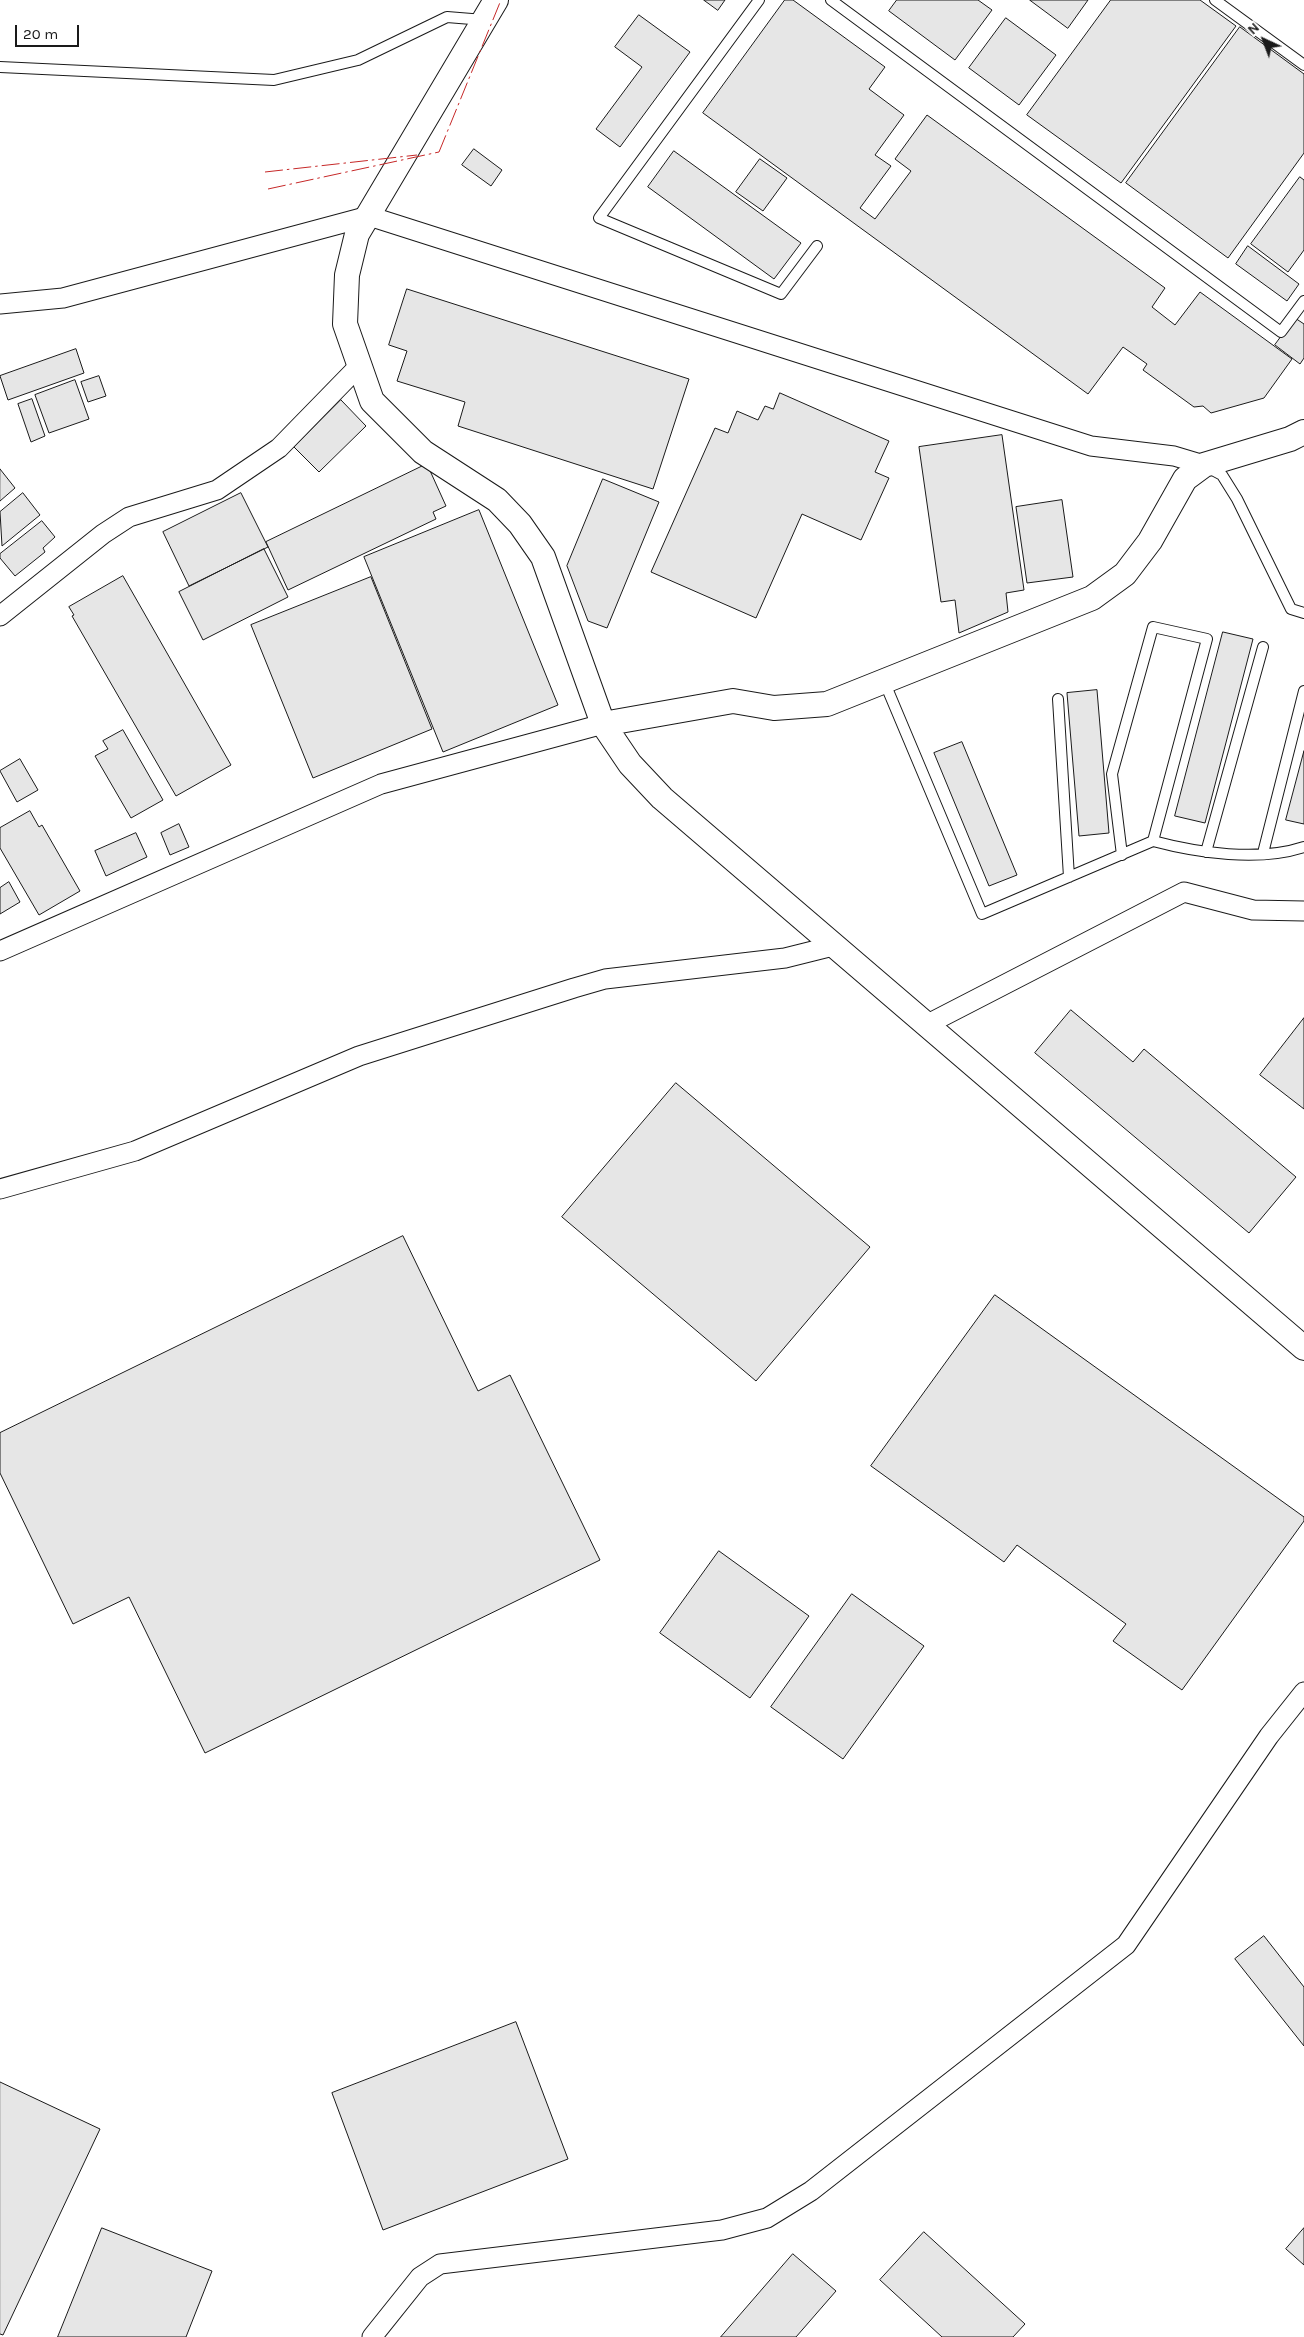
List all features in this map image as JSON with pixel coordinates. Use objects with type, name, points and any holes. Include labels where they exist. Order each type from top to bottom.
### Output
[{"type":"street","points":[[490,10],[357,234],[347,275],[345,324],[372,401],[423,452],[498,500],[520,524],[543,558],[603,724],[630,764],[662,798],[1304,1348]]},
{"type":"street","points":[[0,304],[63,298],[369,216],[1091,446],[1174,456],[1204,465]]},
{"type":"street","points":[[0,616],[103,534],[128,517],[217,490],[280,448],[360,365]]},
{"type":"street","points":[[0,950],[381,784],[603,724],[734,701],[774,708],[827,704],[1092,598],[1125,574],[1150,541],[1185,479],[1204,465],[1290,439],[1304,432]]},
{"type":"street","points":[[926,1025],[1184,892],[1253,910],[1304,911]]},
{"type":"street","points":[[0,1189],[135,1151],[359,1056],[574,988],[605,979],[785,958],[834,946]]},
{"type":"street","points":[[372,2337],[420,2277],[440,2264],[722,2230],[767,2218],[811,2191],[1126,1944],[1268,1736],[1304,1692]]},
{"type":"lane","points":[[759,0],[599,218],[781,294],[817,246]]},
{"type":"lane","points":[[831,0],[1281,332],[1304,301]]},
{"type":"lane","points":[[1215,0],[1304,65]]},
{"type":"lane","points":[[0,67],[274,80],[358,60],[447,17],[490,10]]},
{"type":"lane","points":[[1204,465],[1222,475],[1237,500],[1291,609],[1304,613]]},
{"type":"lane","points":[[1122,855],[1112,774],[1153,627],[1207,639],[1153,841]]},
{"type":"lane","points":[[1206,852],[1264,647]]},
{"type":"lane","points":[[884,681],[982,914],[1153,841],[1190,850],[1242,855],[1304,847]]},
{"type":"lane","points":[[1262,853],[1304,691]]},
{"type":"lane","points":[[1058,699],[1069,877]]},
{"type":"building","points":[[704,0],[725,0],[718,10]]},
{"type":"building","points":[[785,0],[793,0],[885,67],[869,89],[904,115],[875,155],[891,166],[860,208],[875,219],[911,171],[895,159],[927,115],[1165,288],[1152,307],[1175,325],[1200,292],[1292,359],[1264,398],[1211,413],[1203,406],[1194,407],[1143,370],[1147,364],[1123,347],[1088,394],[703,113]]},
{"type":"building","points":[[897,0],[978,0],[992,10],[955,60],[889,11]]},
{"type":"building","points":[[1030,0],[1088,0],[1068,28]]},
{"type":"building","points":[[1111,0],[1200,0],[1236,26],[1121,183],[1027,115]]},
{"type":"building","points":[[639,15],[690,52],[620,147],[596,129],[642,67],[615,47]]},
{"type":"building","points":[[1006,18],[1056,55],[1019,105],[969,68]]},
{"type":"building","points":[[1240,27],[1304,74],[1304,153],[1228,258],[1126,183]]},
{"type":"building","points":[[474,149],[502,170],[491,186],[462,165]]},
{"type":"building","points":[[674,151],[801,243],[774,279],[648,187]]},
{"type":"building","points":[[760,159],[787,178],[763,211],[736,192]]},
{"type":"building","points":[[1300,177],[1304,180],[1304,250],[1288,272],[1251,244]]},
{"type":"building","points":[[1248,246],[1299,284],[1287,301],[1236,264]]},
{"type":"building","points":[[407,289],[689,379],[653,489],[458,426],[465,402],[397,381],[407,351],[389,345]]},
{"type":"building","points":[[1295,318],[1304,324],[1304,358],[1300,364],[1275,345]]},
{"type":"building","points":[[76,349],[84,373],[8,400],[0,376]]},
{"type":"building","points":[[99,376],[106,396],[88,402],[81,382]]},
{"type":"building","points":[[75,380],[89,419],[49,433],[35,395]]},
{"type":"building","points":[[780,393],[889,441],[875,472],[889,478],[861,540],[802,514],[756,618],[651,572],[715,428],[728,433],[737,411],[758,420],[765,406],[773,409]]},
{"type":"building","points":[[32,399],[45,436],[31,442],[18,404]]},
{"type":"building","points":[[341,400],[366,426],[319,472],[294,447]]},
{"type":"building","points":[[1002,435],[1024,590],[1006,593],[1008,612],[959,633],[955,600],[941,602],[919,447]]},
{"type":"building","points":[[427,464],[446,506],[433,512],[436,519],[288,590],[266,542]]},
{"type":"building","points":[[0,469],[15,488],[0,501]]},
{"type":"building","points":[[603,479],[659,502],[607,628],[588,621],[567,566]]},
{"type":"building","points":[[23,493],[40,515],[2,546],[0,512]]},
{"type":"building","points":[[241,493],[268,547],[189,586],[163,532]]},
{"type":"building","points":[[1062,500],[1073,577],[1027,583],[1016,507]]},
{"type":"building","points":[[479,510],[558,705],[443,752],[364,557]]},
{"type":"building","points":[[42,521],[55,537],[43,548],[45,552],[15,576],[0,558],[0,554]]},
{"type":"building","points":[[264,549],[288,597],[203,640],[179,592]]},
{"type":"building","points":[[123,576],[231,765],[176,796],[72,616],[74,615],[69,607]]},
{"type":"building","points":[[371,577],[432,729],[313,778],[251,625]]},
{"type":"building","points":[[1223,632],[1253,639],[1205,823],[1175,816]]},
{"type":"building","points":[[1097,690],[1109,833],[1079,836],[1067,693]]},
{"type":"building","points":[[123,730],[163,800],[131,818],[95,756],[108,749],[103,741]]},
{"type":"building","points":[[962,742],[1017,875],[989,886],[934,753]]},
{"type":"building","points":[[1304,751],[1304,824],[1286,820]]},
{"type":"building","points":[[20,759],[38,790],[17,802],[0,771]]},
{"type":"building","points":[[30,811],[39,827],[42,825],[80,891],[39,915],[0,848],[0,828]]},
{"type":"building","points":[[179,824],[189,847],[170,855],[161,833]]},
{"type":"building","points":[[136,833],[147,857],[106,876],[95,851]]},
{"type":"building","points":[[9,882],[20,902],[0,914],[0,888]]},
{"type":"building","points":[[1071,1010],[1133,1062],[1144,1049],[1296,1177],[1249,1233],[1035,1053]]},
{"type":"building","points":[[1304,1018],[1304,1109],[1260,1075]]},
{"type":"building","points":[[676,1083],[870,1247],[756,1381],[562,1217]]},
{"type":"building","points":[[403,1236],[478,1391],[510,1375],[600,1560],[205,1753],[129,1597],[73,1624],[0,1473],[0,1433]]},
{"type":"building","points":[[995,1295],[1304,1517],[1304,1521],[1182,1690],[1113,1641],[1126,1624],[1017,1545],[1004,1562],[871,1466]]},
{"type":"building","points":[[719,1551],[809,1616],[750,1698],[660,1633]]},
{"type":"building","points":[[852,1594],[924,1646],[843,1759],[771,1707]]},
{"type":"building","points":[[1264,1936],[1304,1987],[1304,2046],[1235,1959]]},
{"type":"building","points":[[516,2022],[568,2159],[383,2230],[332,2093]]},
{"type":"building","points":[[0,2082],[100,2129],[3,2335],[0,2334]]},
{"type":"building","points":[[102,2228],[212,2271],[186,2337],[58,2337]]},
{"type":"building","points":[[1304,2228],[1304,2265],[1286,2249]]},
{"type":"building","points":[[924,2232],[1025,2324],[1013,2337],[942,2337],[880,2280]]},
{"type":"building","points":[[793,2254],[836,2291],[796,2337],[721,2337]]},
{"type":"power","points":[[439,152],[501,0]]},
{"type":"power","points":[[268,189],[439,152]]},
{"type":"power","points":[[265,172],[417,155]]}]
